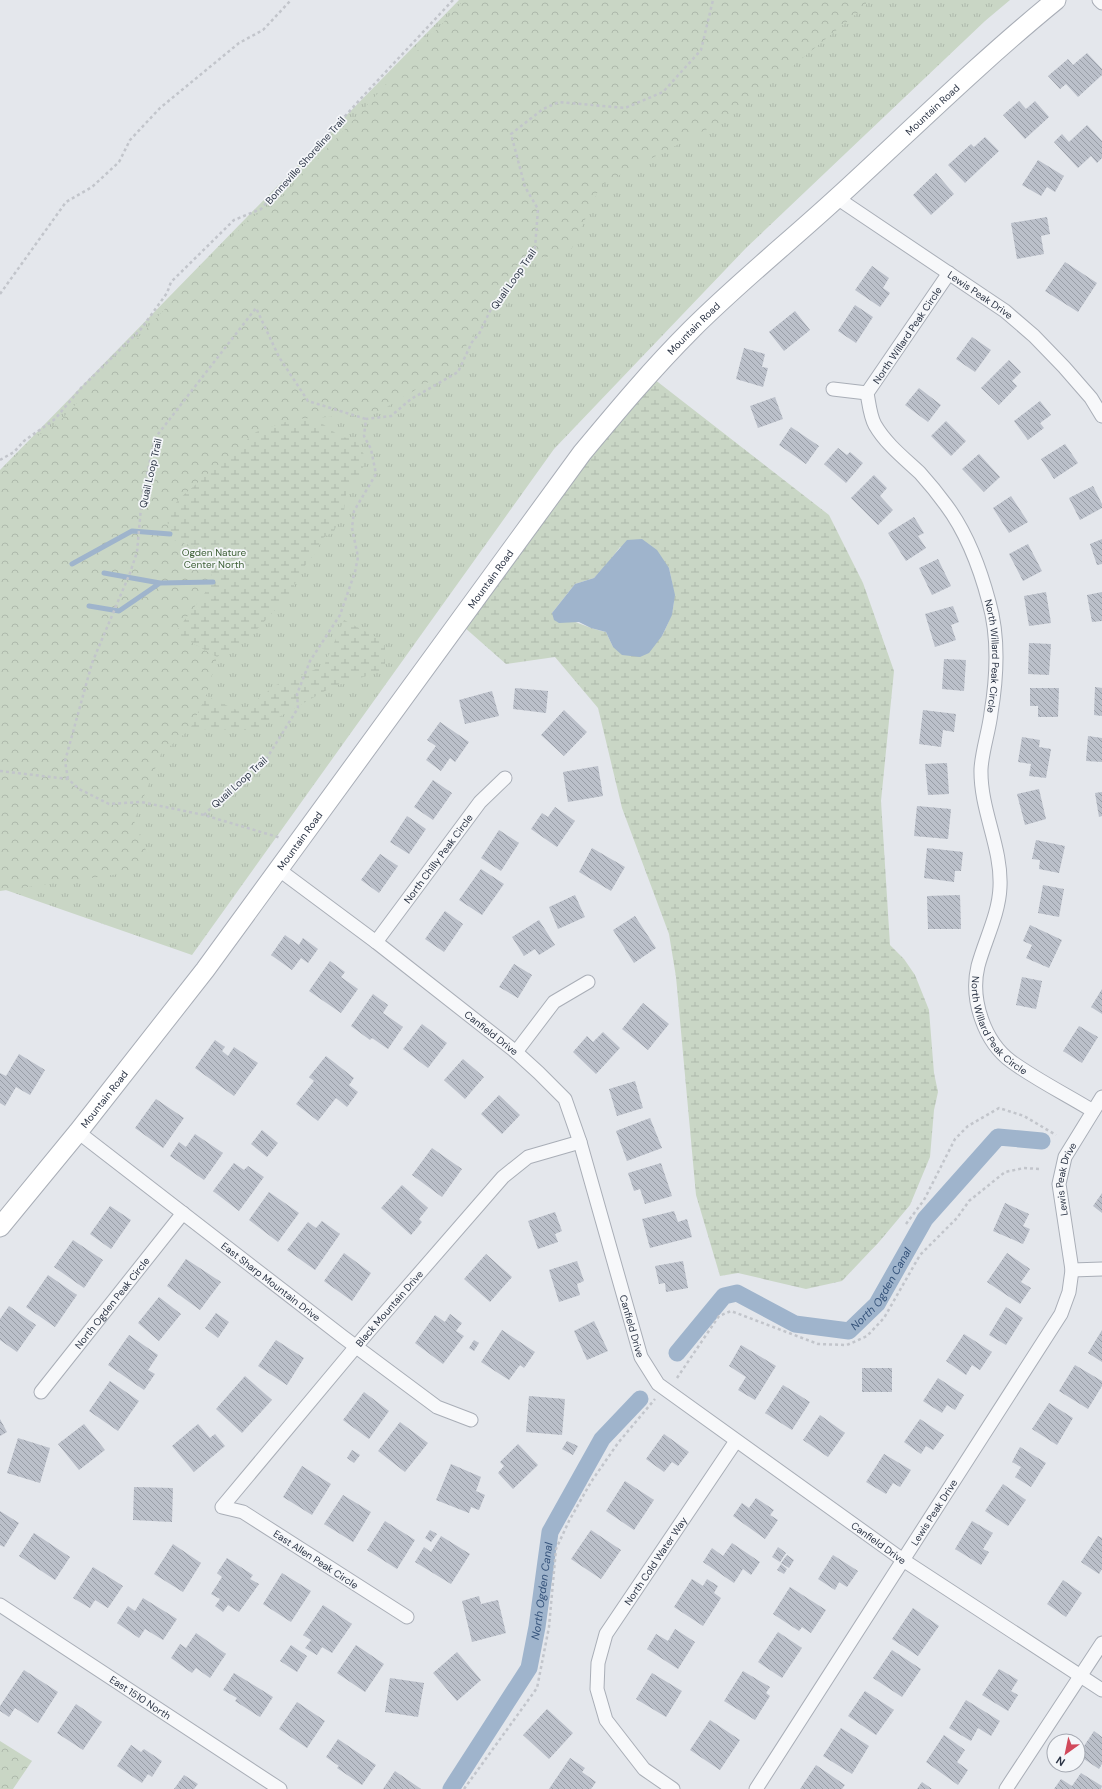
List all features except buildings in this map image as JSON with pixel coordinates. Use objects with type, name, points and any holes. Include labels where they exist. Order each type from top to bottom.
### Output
[{"type":"street","name":"Mountain Road","points":[[0,1227],[78,1132],[205,970],[582,453],[639,385],[690,331],[742,281],[837,198],[948,94],[1056,0]]},
{"type":"street","points":[[1099,0],[1102,3]]},
{"type":"street","name":"Lewis Peak Drive","points":[[837,198],[1005,311],[1034,336],[1091,398],[1102,416]]},
{"type":"street","name":"North Willard Peak Circle","points":[[949,273],[867,393],[874,423],[887,442],[921,475],[947,506],[965,536],[980,570],[990,605],[995,639],[995,682],[981,768],[983,796],[998,862],[1000,887],[997,906],[977,968],[976,993],[981,1018],[992,1042],[1011,1061],[1093,1111]]},
{"type":"street","points":[[833,389],[867,393]]},
{"type":"street","name":"North Chilly Peak Circle","points":[[376,942],[480,802],[505,778]]},
{"type":"street","name":"Canfield Drive","points":[[278,870],[376,942],[516,1052],[565,1099],[580,1142],[642,1357],[658,1384],[903,1560],[1102,1690]]},
{"type":"street","points":[[516,1052],[554,1002],[588,982]]},
{"type":"street","name":"Lewis Peak Drive","points":[[756,1789],[1061,1314],[1069,1292],[1072,1270],[1059,1184],[1065,1157],[1102,1097]]},
{"type":"street","name":"East Sharp Mountain Drive","points":[[78,1132],[356,1347],[437,1406],[471,1420]]},
{"type":"street","name":"Black Mountain Drive","points":[[222,1507],[356,1347],[503,1177],[528,1157],[580,1142]]},
{"type":"street","name":"North Ogden Peak Circle","points":[[40,1392],[183,1213]]},
{"type":"street","points":[[1072,1270],[1102,1269]]},
{"type":"street","name":"North Cold Water Way","points":[[673,1789],[644,1769],[606,1720],[596,1689],[598,1663],[606,1634],[736,1441]]},
{"type":"street","name":"East Allen Peak Circle","points":[[222,1507],[244,1512],[407,1618]]},
{"type":"street","name":"East 1510 North","points":[[0,1605],[280,1789]]},
{"type":"street","points":[[1006,1789],[1102,1643]]},
{"type":"path","points":[[0,294],[66,202],[92,187],[119,162],[130,140],[160,108],[239,43],[263,30],[291,0]]},
{"type":"path","name":"Bonneville Shoreline Trail","points":[[0,460],[14,452],[24,441],[55,420],[81,388],[142,329],[167,293],[171,282],[234,220],[261,209],[365,94],[453,0]]},
{"type":"path","name":"Quail Loop Trail","points":[[297,843],[204,814],[141,802],[109,804],[79,789],[68,779],[65,761],[92,663],[127,582],[137,552],[142,497],[155,438],[256,308],[279,356],[308,400],[366,419],[391,416],[412,399],[458,372],[472,342],[479,334],[490,311],[535,248],[538,209],[525,187],[512,134],[543,109],[559,102],[625,108],[663,92],[700,50],[713,0]]},
{"type":"path","name":"Quail Loop Trail","points":[[204,814],[243,776],[265,761],[298,708],[297,694],[310,661],[340,616],[355,572],[358,557],[352,528],[354,511],[376,474],[371,449],[364,436],[366,419]]},
{"type":"path","points":[[0,771],[68,779]]},
{"type":"path","points":[[906,1224],[924,1200],[955,1139],[968,1126],[985,1115],[999,1108],[1024,1116],[1056,1135]]},
{"type":"path","points":[[677,1378],[719,1316],[731,1311],[818,1344],[847,1345],[867,1336],[884,1318],[920,1255],[957,1218],[969,1201],[1005,1172],[1024,1168],[1039,1169]]},
{"type":"path","points":[[464,1789],[537,1688],[549,1627],[556,1550],[569,1521],[591,1482],[618,1443],[658,1396]]},
{"type":"green space","name":"Ogden Nature Center North","points":[[459,0],[1010,0],[985,21],[746,248],[554,449],[192,955],[0,888],[0,470]]},
{"type":"green space","points":[[464,0],[866,0],[866,6],[730,117],[601,185],[571,250],[519,263],[452,368],[375,414],[295,419],[256,432],[174,540],[196,547],[208,554],[213,582],[175,633],[217,657],[206,696],[190,729],[161,754],[134,821],[147,853],[126,873],[0,891],[0,474],[30,441],[59,422],[249,219],[276,204]]},
{"type":"green space","points":[[654,379],[829,515],[863,583],[894,671],[881,801],[890,945],[904,959],[915,975],[929,1010],[934,1073],[938,1092],[934,1110],[930,1157],[910,1205],[879,1242],[842,1281],[806,1289],[738,1273],[720,1276],[696,1195],[676,977],[669,934],[622,808],[598,708],[555,657],[506,664],[464,627],[582,465]],"holes":[[[620,547],[669,568],[674,603],[673,610],[662,636],[613,647],[606,632],[585,626],[552,613],[575,584],[594,578]]]},
{"type":"green space","points":[[294,419],[320,422],[341,437],[355,439],[366,458],[359,480],[347,487],[344,511],[334,531],[323,538],[316,552],[306,564],[288,596],[249,638],[217,657],[175,633],[213,582],[208,554],[196,547],[174,540],[170,534],[166,515],[179,499],[256,432]]},
{"type":"green space","points":[[344,620],[385,642],[385,670],[332,687],[256,730],[190,729],[206,696],[241,712],[276,685],[324,666]]},
{"type":"green space","points":[[0,1741],[32,1761],[13,1789],[0,1789]]},
{"type":"water","points":[[642,539],[657,550],[669,568],[675,595],[672,615],[662,636],[649,653],[640,657],[622,655],[613,647],[606,632],[591,628],[579,622],[559,623],[554,620],[552,613],[575,584],[594,578],[627,540]]},
{"type":"waterway","points":[[72,564],[132,531],[170,534]]},
{"type":"waterway","points":[[104,573],[160,583]]},
{"type":"waterway","points":[[89,606],[119,611],[160,583],[213,582]]},
{"type":"waterway","name":"North Ogden Canal","points":[[677,1353],[724,1296],[737,1293],[795,1324],[849,1331],[877,1304],[925,1219],[998,1137],[1042,1141]]},
{"type":"waterway","name":"North Ogden Canal","points":[[451,1789],[529,1668],[537,1627],[550,1532],[602,1439],[640,1399]]}]
